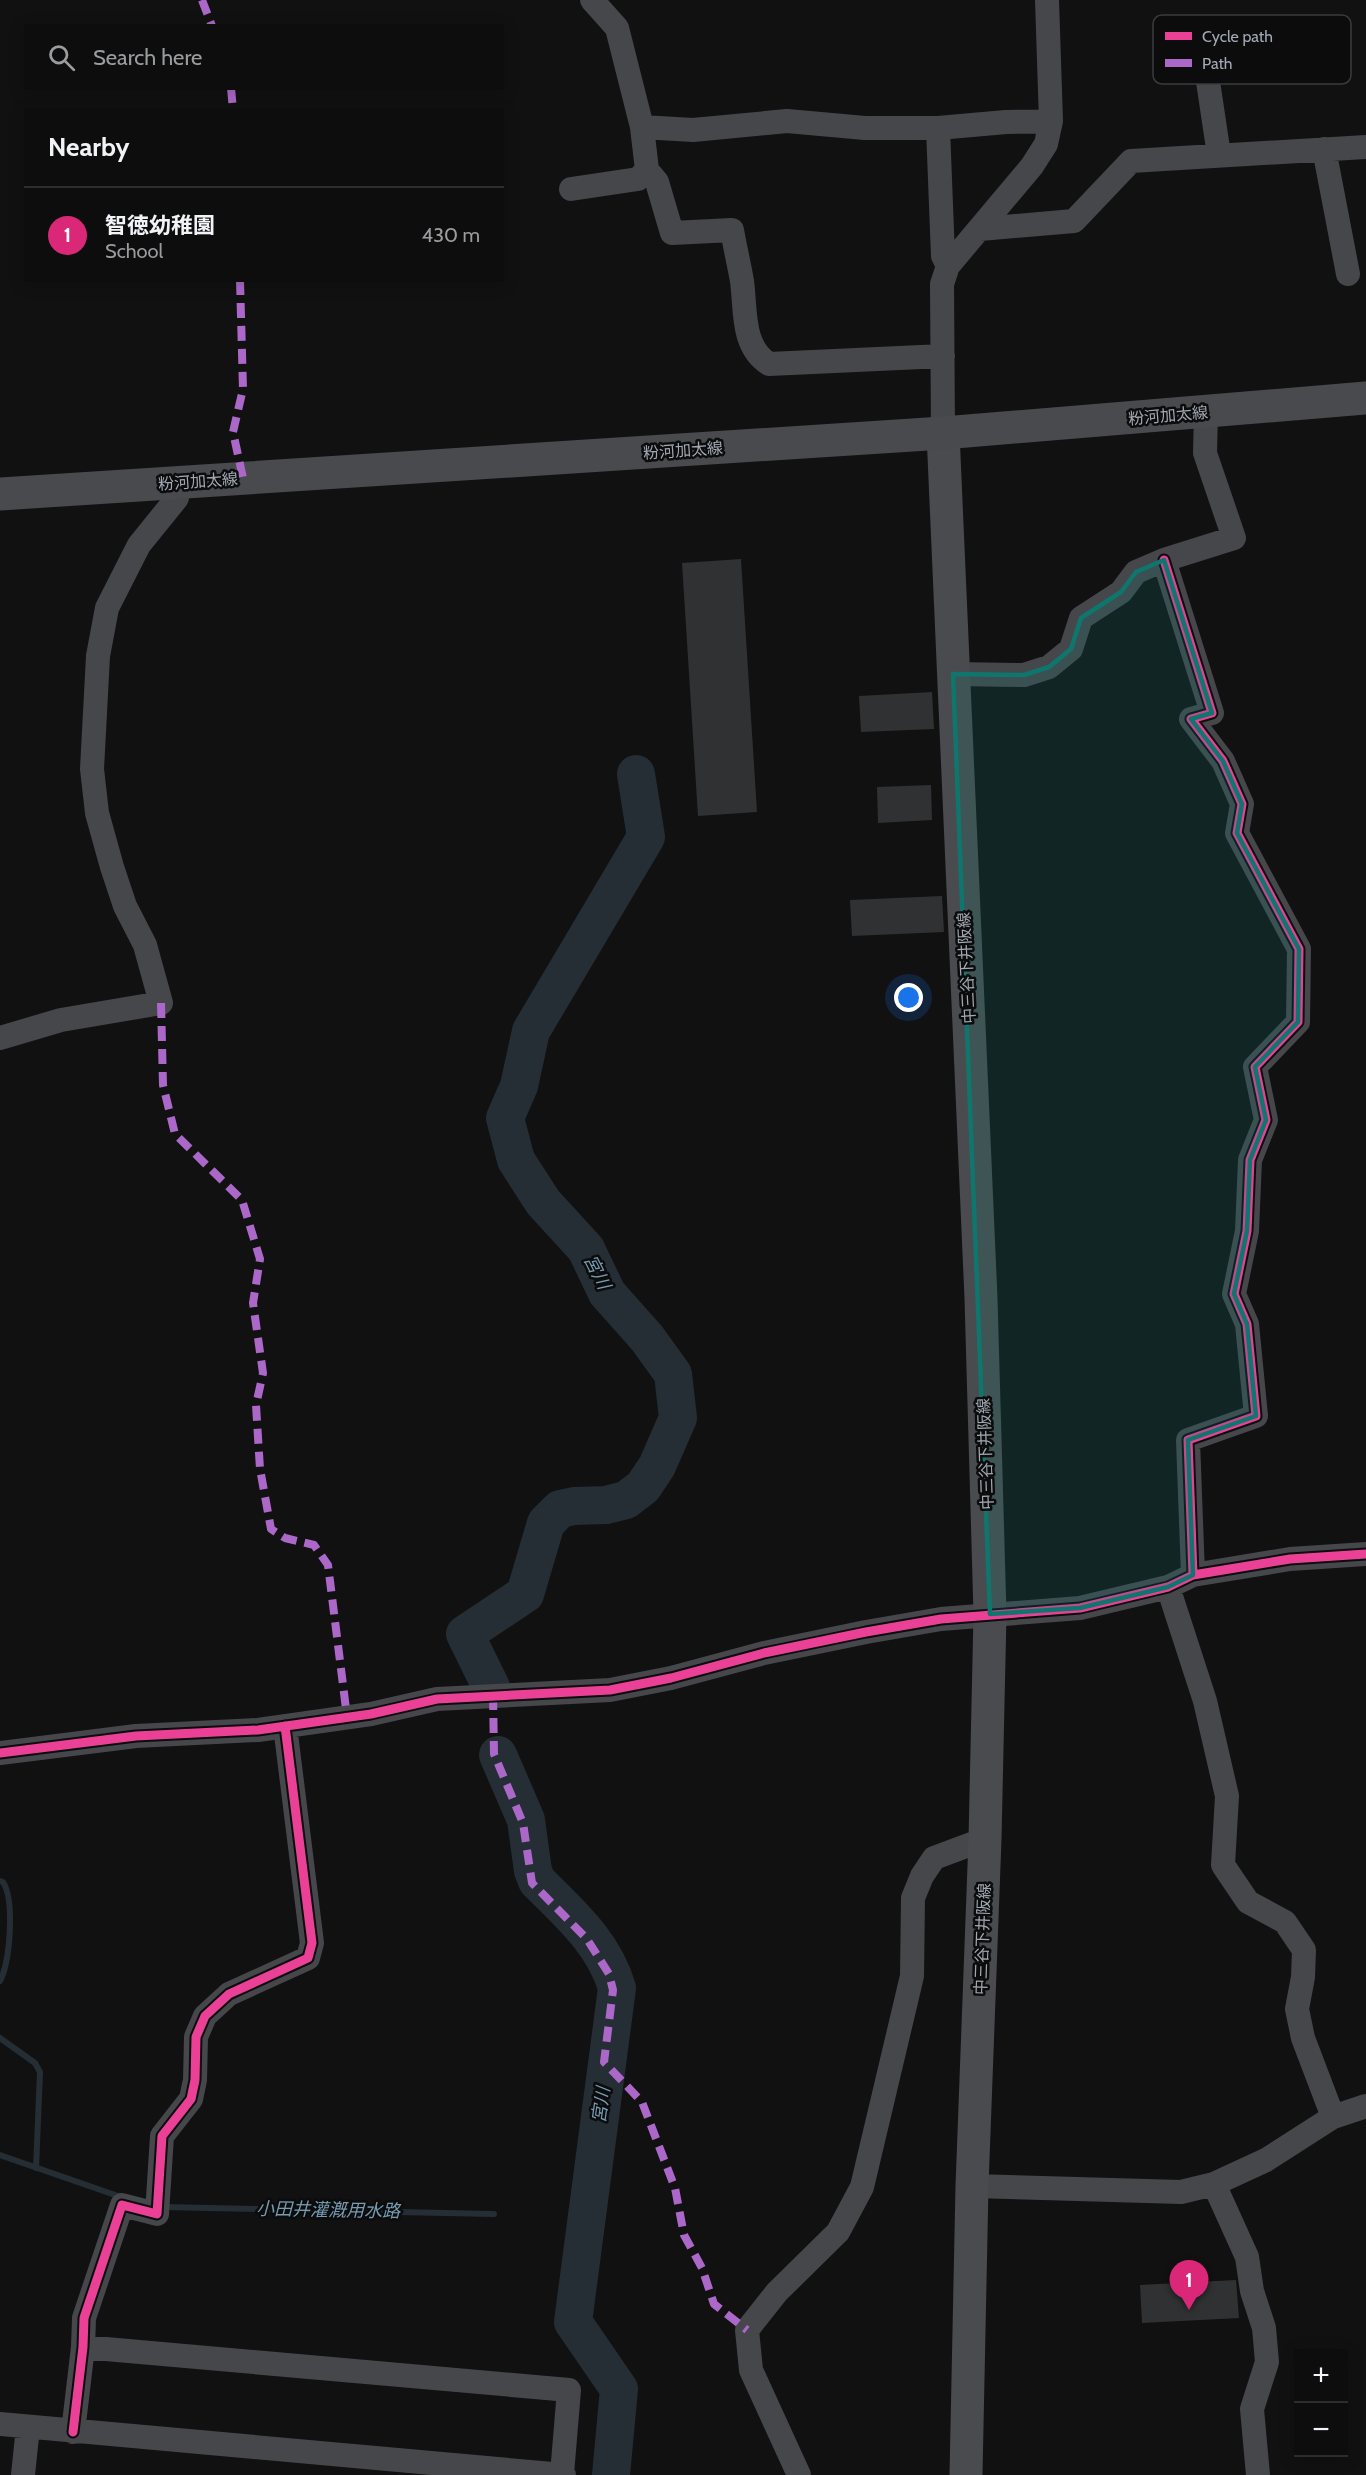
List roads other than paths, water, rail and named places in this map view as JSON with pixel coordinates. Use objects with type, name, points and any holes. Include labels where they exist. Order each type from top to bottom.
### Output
[{"type":"main road","name":"粉河加太線","points":[[0,494],[943,433],[1366,398]]},
{"type":"main road","name":"中三谷下井阪線","points":[[943,433],[981,1298],[990,1614],[986,1839],[972,2186],[966,2475]]},
{"type":"street","points":[[592,0],[617,28],[642,127],[647,170],[657,182],[672,233],[732,230],[742,283],[745,325],[759,357],[769,364],[943,356]]},
{"type":"street","points":[[943,433],[942,284],[948,266],[1032,166],[1046,144],[1051,121],[1047,0]]},
{"type":"street","points":[[1208,84],[1219,155]]},
{"type":"street","points":[[642,127],[693,130],[787,121],[865,128],[938,128],[1051,121]]},
{"type":"street","points":[[938,128],[942,256],[948,266]]},
{"type":"street","points":[[980,229],[1074,221],[1131,161],[1366,147]]},
{"type":"street","points":[[1324,149],[1348,274]]},
{"type":"street","points":[[571,189],[638,179],[647,170]]},
{"type":"street","points":[[953,674],[1024,675],[1048,667],[1071,649],[1081,618],[1121,592],[1136,572],[1164,560],[1234,538],[1204,453],[1206,412]]},
{"type":"street","points":[[0,1038],[61,1020],[161,1003],[145,945],[125,906],[112,867],[97,813],[92,769],[98,656],[107,608],[139,545],[177,498],[178,483]]},
{"type":"street","points":[[1164,560],[1212,713],[1191,719],[1223,761],[1242,804],[1237,833],[1299,949],[1298,1022],[1255,1067],[1266,1120],[1250,1160],[1247,1231],[1234,1294],[1247,1324],[1256,1416],[1188,1440],[1193,1575]]},
{"type":"street","points":[[0,1752],[136,1736],[285,1726],[370,1714],[437,1699],[610,1690],[671,1678],[764,1653],[866,1632],[941,1619],[1080,1608],[1168,1587],[1193,1575],[1290,1560],[1366,1554]]},
{"type":"street","points":[[1168,1587],[1205,1701],[1227,1796],[1223,1865],[1248,1902],[1285,1922],[1304,1950],[1303,1977],[1297,2009],[1303,2038],[1334,2116]]},
{"type":"street","points":[[73,2432],[84,2318],[122,2205],[157,2214],[162,2136],[191,2099],[195,2080],[196,2037],[205,2016],[229,1994],[308,1958],[312,1943],[285,1726]]},
{"type":"street","points":[[798,2475],[751,2370],[747,2330],[777,2292],[838,2232],[862,2187],[912,1976],[913,1898],[922,1876],[934,1858],[986,1839]]},
{"type":"street","points":[[972,2186],[1181,2192],[1214,2184],[1266,2160],[1334,2116],[1366,2106]]},
{"type":"street","points":[[1214,2184],[1247,2257],[1252,2291],[1264,2328],[1267,2362],[1252,2409],[1258,2475]]},
{"type":"street","points":[[0,2424],[563,2475],[569,2390],[83,2347]]},
{"type":"street","points":[[23,2475],[28,2427]]},
{"type":"waterway","name":"宮川","points":[[491,1687],[465,1634],[525,1594],[546,1523],[560,1509],[606,1505],[626,1500],[643,1487],[657,1466],[678,1418],[673,1374],[647,1338],[607,1293],[586,1249],[543,1202],[516,1160],[505,1118],[519,1086],[531,1031],[646,837],[636,774]]},
{"type":"waterway","name":"宮川","points":[[498,1755],[526,1820],[533,1871],[537,1881],[573,1917],[594,1943],[604,1957],[617,1988],[573,2322],[619,2389],[611,2475]]},
{"type":"waterway","points":[[0,1881],[3,1882],[7,1891],[10,1917],[9,1946],[0,1981]]},
{"type":"waterway","points":[[0,2038],[35,2063],[40,2072],[36,2168]]},
{"type":"waterway","name":"小田井灌漑用水路","points":[[0,2155],[121,2197]]},
{"type":"waterway","name":"小田井灌漑用水路","points":[[163,2207],[494,2214]]},
{"type":"place","name":"智徳幼稚園","points":[[1189,2310]]}]
